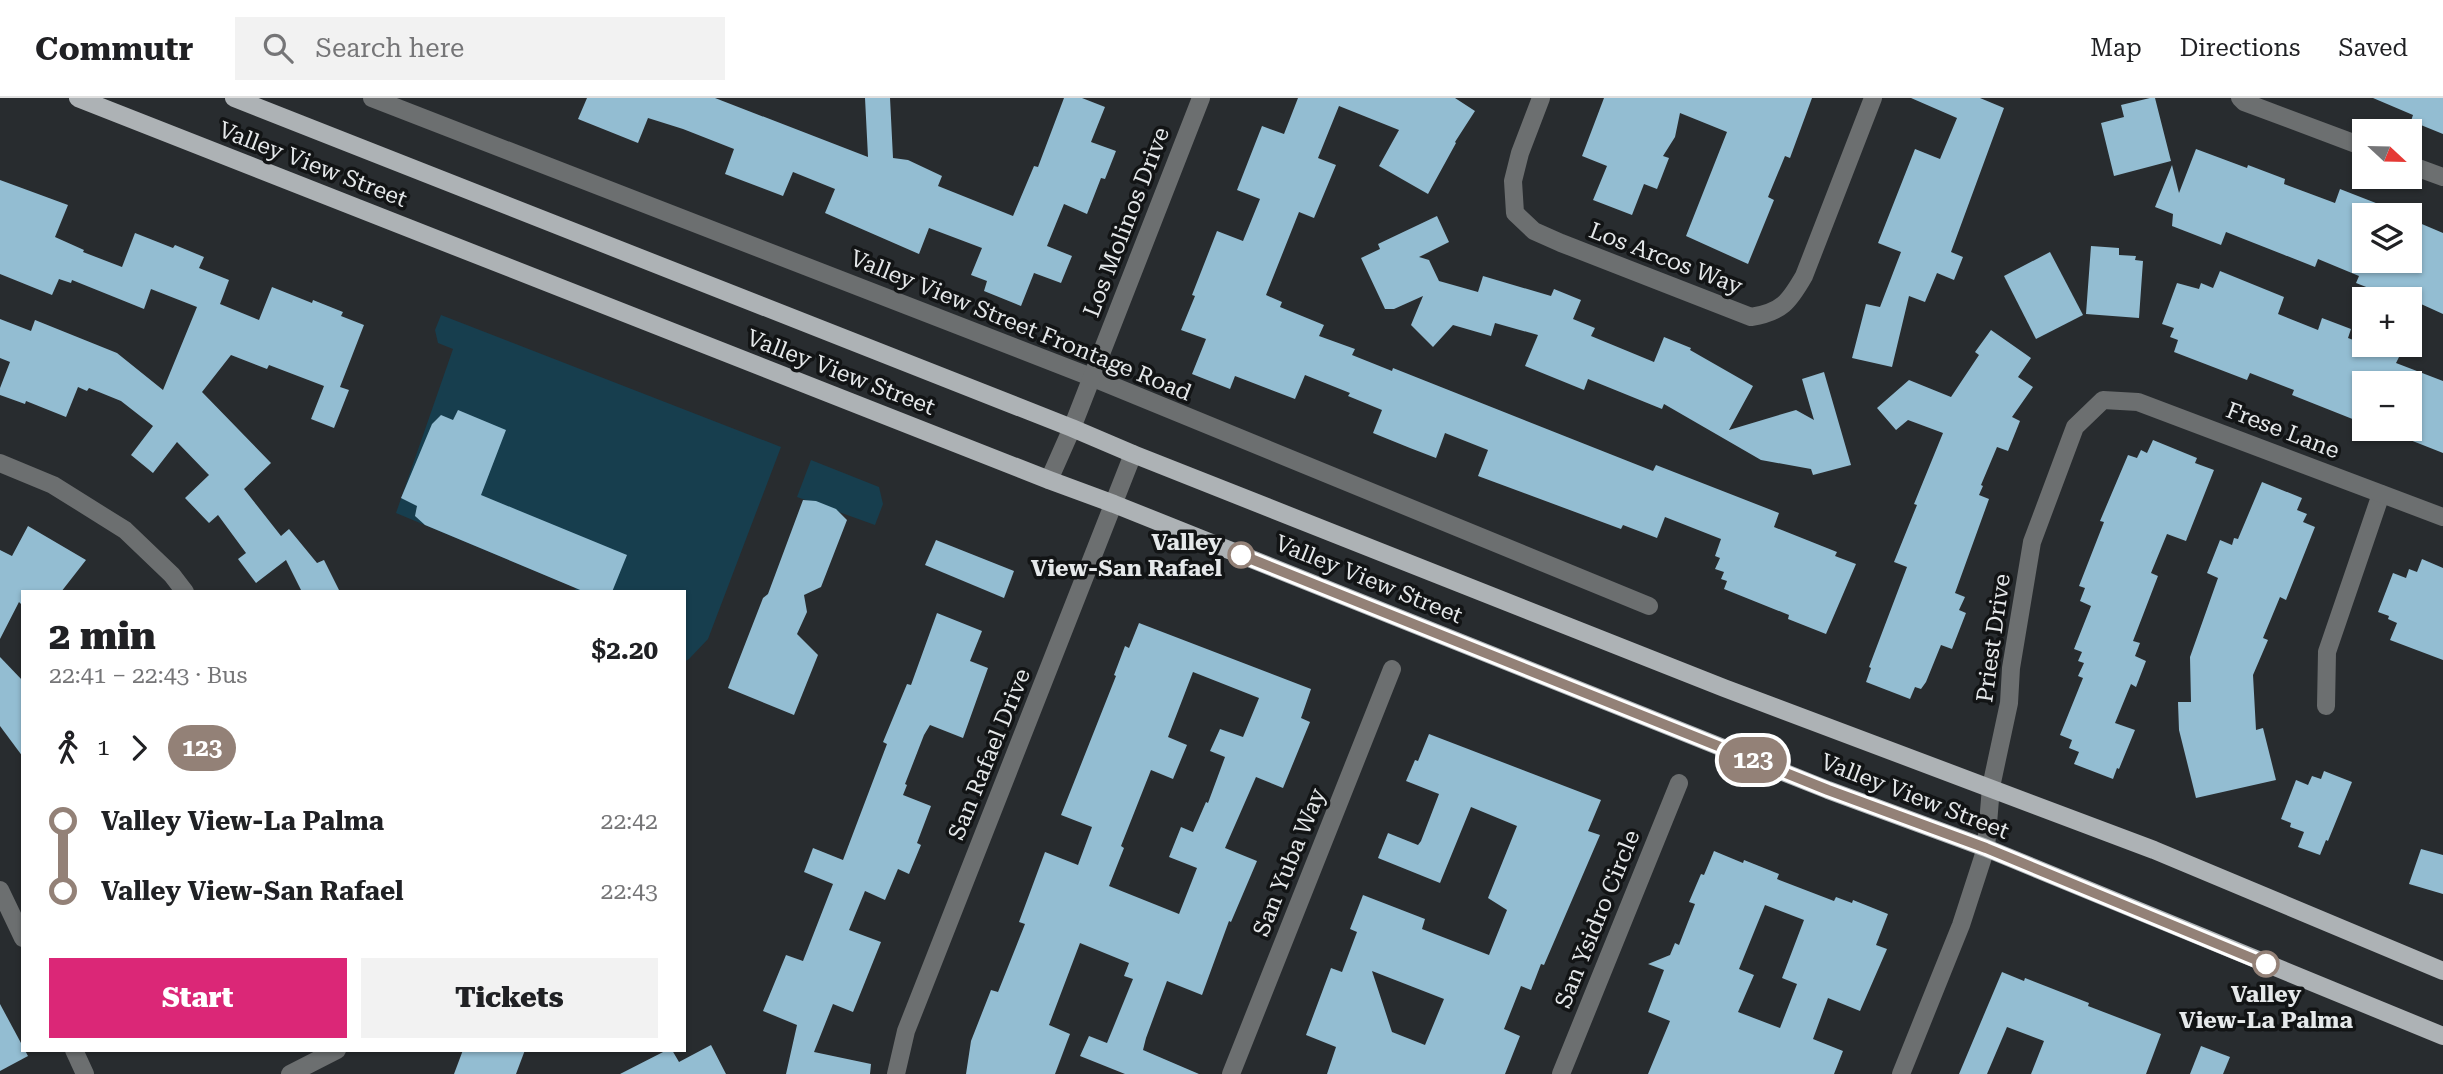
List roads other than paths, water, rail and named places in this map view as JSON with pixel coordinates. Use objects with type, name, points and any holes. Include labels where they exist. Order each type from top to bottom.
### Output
[{"type":"main road","name":"Valley View Street","points":[[78,98],[1049,480],[1114,503],[1815,785],[1986,848],[2443,1036]]},
{"type":"main road","name":"Valley View Street","points":[[234,98],[1724,688],[2154,850],[2443,971]]},
{"type":"street","name":"Valley View Street Frontage Road","points":[[372,98],[1091,377],[1649,606]]},
{"type":"street","name":"Los Molinos Drive","points":[[1049,480],[1072,428],[1201,98]]},
{"type":"street","name":"Los Arcos Way","points":[[1541,98],[1520,153],[1513,181],[1515,212],[1534,231],[1561,243],[1752,317],[1772,314],[1791,299],[1804,276],[1873,98]]},
{"type":"street","points":[[2240,98],[2244,102],[2352,143]]},
{"type":"street","points":[[2422,169],[2443,177]]},
{"type":"street","name":"Frese Lane","points":[[2103,400],[2138,402],[2443,517]]},
{"type":"street","name":"Priest Drive","points":[[1901,1074],[1970,898],[1986,848],[1991,787],[2009,703],[2011,668],[2032,542],[2075,427],[2103,400]]},
{"type":"street","name":"San Rafael Drive","points":[[896,1074],[906,1031],[1133,454]]},
{"type":"street","points":[[0,463],[53,485],[125,530],[172,575],[183,590]]},
{"type":"street","points":[[2326,706],[2327,652],[2381,494]]},
{"type":"street","name":"San Yuba Way","points":[[1231,1074],[1392,669]]},
{"type":"street","name":"San Ysidro Circle","points":[[1562,1074],[1679,783]]},
{"type":"street","points":[[0,890],[21,934]]},
{"type":"street","points":[[75,1052],[85,1074]]},
{"type":"street","points":[[290,1074],[333,1052]]},
{"type":"place","name":"Valley View-San Rafael","points":[[1241,555]]},
{"type":"place","name":"Valley View-La Palma","points":[[2266,964]]}]
